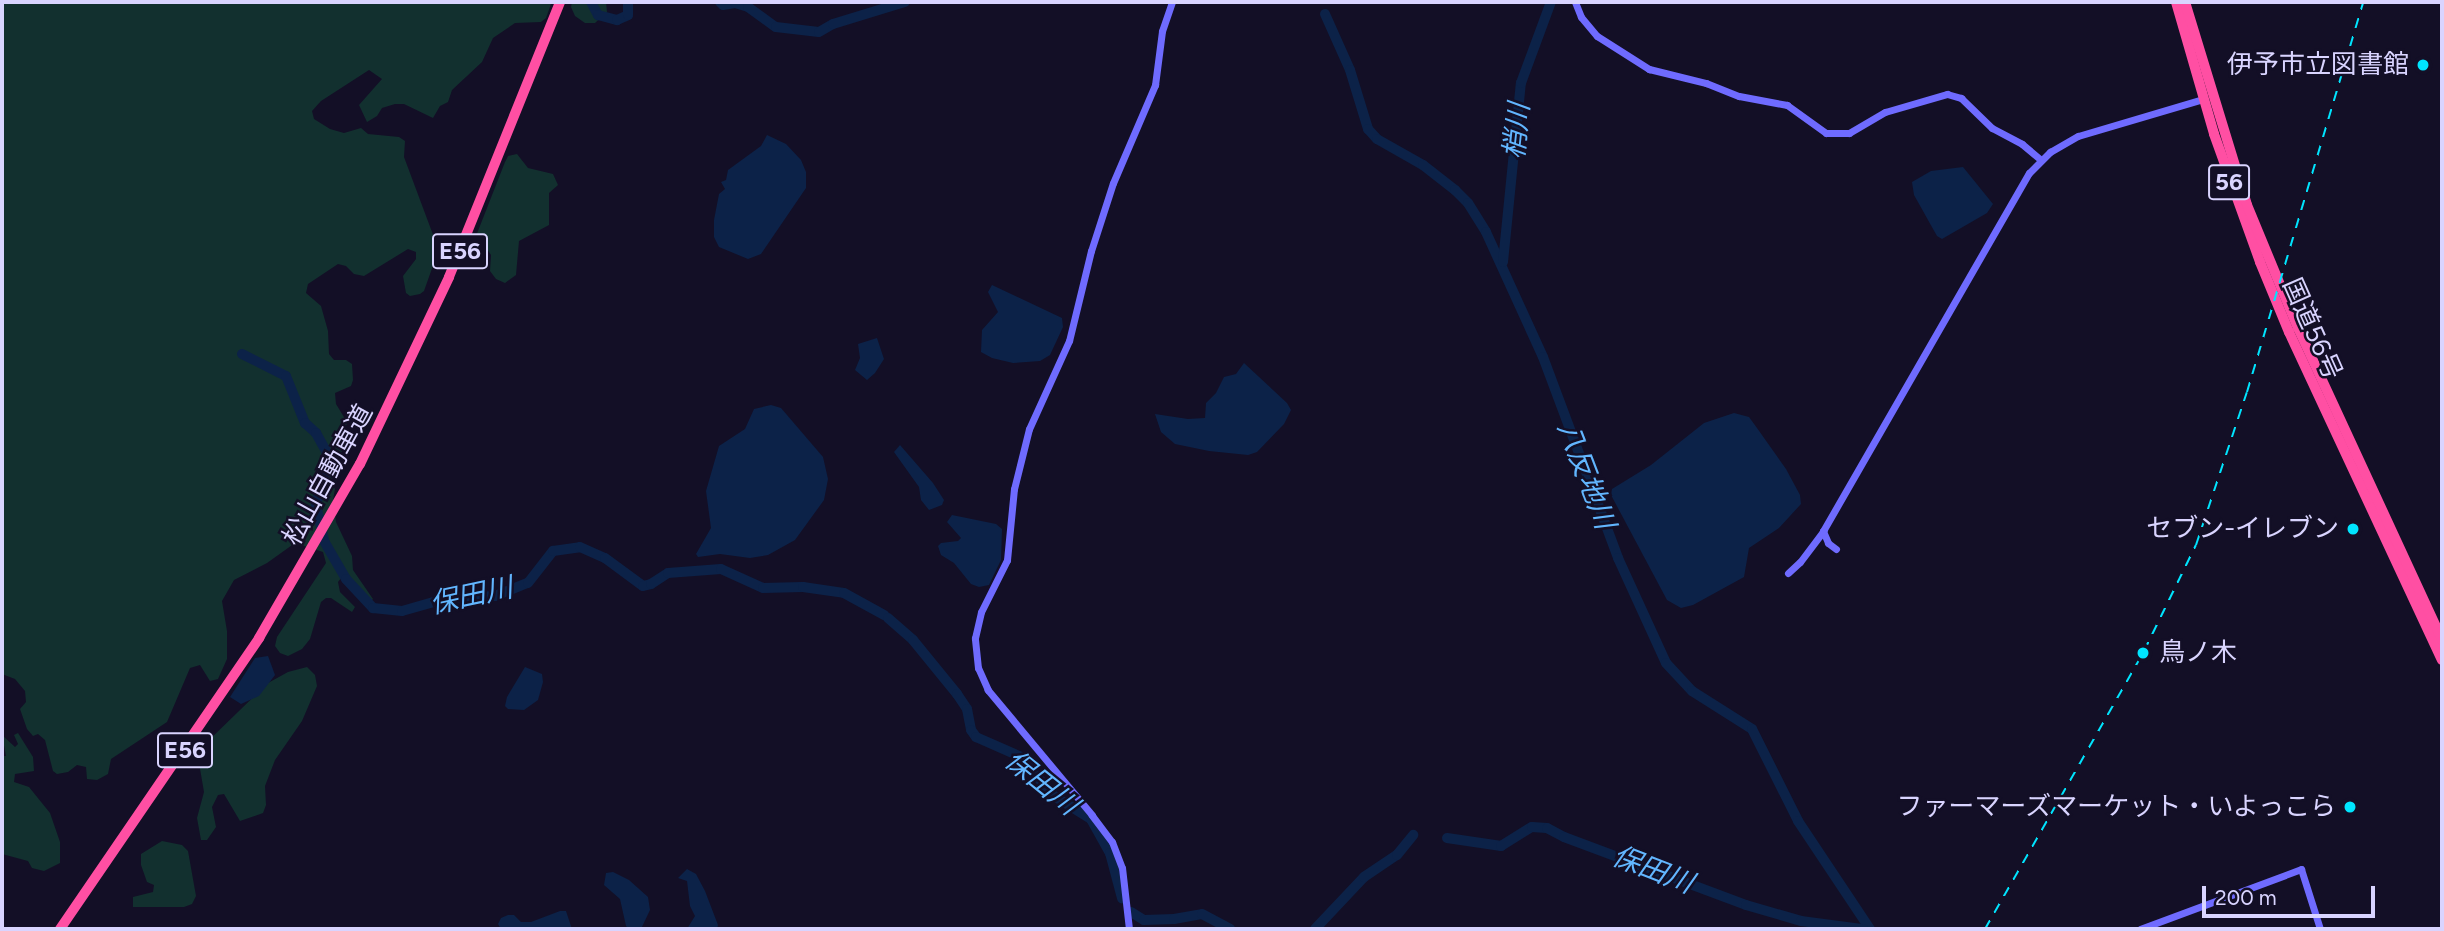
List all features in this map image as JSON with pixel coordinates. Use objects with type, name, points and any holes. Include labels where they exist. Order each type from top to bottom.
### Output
[{"type":"highway","name":"松山自動車道","points":[[60,929],[221,696],[303,565],[360,464],[449,277],[559,2]]},
{"type":"highway","name":"国道56号","points":[[2176,2],[2264,259],[2293,330],[2442,660]]},
{"type":"highway","name":"国道56号","points":[[2185,2],[2208,97]]},
{"type":"highway","name":"国道56号","points":[[2293,330],[2442,640]]},
{"type":"street","points":[[1129,929],[1122,868],[1112,842],[988,690],[978,668],[975,638],[981,612],[1007,560],[1014,489],[1029,429],[1069,341],[1091,251],[1113,183],[1155,85],[1162,31],[1172,2]]},
{"type":"street","points":[[1575,2],[1581,17],[1597,36],[1649,69],[1706,83],[1739,96],[1787,105],[1826,133],[1849,133],[1885,113],[1947,94],[1961,98],[1992,128],[2022,144],[2041,160]]},
{"type":"street","points":[[1788,573],[1805,556],[1823,531],[2029,173],[2058,146],[2078,136],[2208,97]]},
{"type":"street","points":[[1823,531],[1828,543],[1836,550]]},
{"type":"street","points":[[2140,929],[2301,869],[2320,929]]},
{"type":"green space","points":[[2,2],[551,4],[546,18],[541,22],[515,23],[493,38],[482,62],[452,90],[448,102],[440,106],[433,118],[404,104],[395,104],[382,108],[377,116],[367,122],[359,105],[382,79],[369,70],[321,101],[312,111],[314,119],[330,129],[344,133],[361,128],[368,134],[399,137],[405,141],[404,157],[435,240],[435,260],[424,291],[420,294],[410,296],[406,293],[403,276],[416,259],[416,252],[408,249],[364,276],[354,274],[346,266],[338,264],[308,284],[306,293],[321,306],[328,331],[329,354],[334,360],[346,360],[352,364],[351,386],[335,393],[336,404],[347,422],[333,500],[336,522],[352,556],[353,570],[373,599],[369,603],[361,601],[341,578],[338,582],[340,592],[355,607],[352,612],[331,598],[326,598],[321,602],[310,639],[302,649],[288,656],[280,653],[275,646],[277,637],[326,563],[323,552],[295,543],[267,563],[234,580],[222,601],[227,631],[227,659],[218,679],[210,681],[200,665],[190,668],[167,722],[111,759],[108,774],[97,780],[87,779],[86,767],[77,765],[68,772],[57,774],[53,771],[45,740],[38,734],[33,736],[27,729],[20,709],[26,702],[25,691],[15,679],[2,674]]},
{"type":"green space","points":[[572,2],[606,2],[607,12],[595,23],[585,23],[575,16]]},
{"type":"green space","points":[[517,154],[528,168],[553,174],[558,185],[549,193],[549,225],[519,241],[516,275],[505,283],[496,279],[490,271],[491,255],[487,249],[476,264],[469,265],[467,259],[505,162],[508,156]]},
{"type":"green space","points":[[307,667],[315,675],[317,686],[302,721],[275,760],[265,786],[266,805],[263,813],[240,821],[224,794],[218,795],[212,807],[216,827],[207,840],[201,840],[197,818],[204,792],[198,757],[206,743],[268,683],[288,672]]},
{"type":"green space","points":[[18,733],[33,757],[34,771],[15,774],[14,782],[29,787],[50,813],[60,842],[60,863],[44,871],[32,868],[28,861],[2,854],[2,756],[6,756],[2,735],[15,747],[18,744],[14,735]]},
{"type":"green space","points":[[162,841],[182,845],[188,851],[196,896],[192,904],[184,907],[133,907],[133,897],[153,892],[154,885],[147,882],[141,865],[141,854]]},
{"type":"water","points":[[767,135],[786,144],[801,160],[806,172],[806,188],[761,254],[748,259],[719,247],[714,237],[714,220],[719,194],[725,189],[721,182],[726,180],[728,170],[761,146]]},
{"type":"water","points":[[1963,167],[1993,204],[1987,213],[1942,239],[1937,236],[1914,195],[1912,182],[1931,171]]},
{"type":"water","points":[[992,285],[1062,318],[1063,327],[1050,355],[1040,361],[1013,363],[981,352],[982,330],[998,312],[988,292]]},
{"type":"water","points":[[877,338],[884,359],[867,380],[855,370],[860,358],[858,344]]},
{"type":"water","points":[[1244,363],[1287,403],[1291,410],[1284,424],[1257,452],[1248,455],[1175,444],[1161,432],[1155,414],[1188,419],[1205,418],[1206,403],[1216,393],[1224,377],[1236,374]]},
{"type":"water","points":[[771,405],[781,408],[823,457],[828,479],[824,500],[795,540],[768,555],[750,558],[720,554],[698,557],[696,554],[711,528],[706,491],[719,446],[745,429],[754,409]]},
{"type":"water","points":[[1734,413],[1749,417],[1786,469],[1800,495],[1801,504],[1779,528],[1749,548],[1744,577],[1693,605],[1681,608],[1667,600],[1611,495],[1612,489],[1651,465],[1704,423]]},
{"type":"water","points":[[900,445],[933,483],[944,500],[942,505],[929,510],[921,500],[919,487],[894,452]]},
{"type":"water","points":[[952,515],[996,524],[1002,529],[1001,560],[989,585],[979,587],[971,584],[954,563],[941,555],[938,546],[941,543],[958,541],[961,538],[947,522]]},
{"type":"water","points":[[268,656],[275,675],[259,696],[241,704],[230,697],[255,658]]},
{"type":"water","points":[[525,667],[542,674],[543,682],[538,700],[524,710],[508,709],[505,706],[507,697]]},
{"type":"water","points":[[687,869],[696,874],[705,891],[718,925],[717,929],[687,929],[695,916],[690,906],[687,881],[678,878]]},
{"type":"water","points":[[613,872],[629,880],[648,897],[650,910],[641,929],[629,929],[626,926],[620,899],[604,885],[606,873]]},
{"type":"water","points":[[566,911],[572,929],[501,929],[498,924],[501,918],[508,915],[514,915],[521,922],[531,922]]},
{"type":"waterway","name":"八反地川","points":[[591,2],[598,15],[617,20],[628,15],[628,2]]},
{"type":"waterway","name":"八反地川","points":[[720,2],[723,5],[735,3],[748,7],[776,27],[819,32],[833,24],[905,2]]},
{"type":"waterway","name":"梢川","points":[[1503,262],[1521,83],[1551,2]]},
{"type":"waterway","name":"八反地川","points":[[1325,14],[1350,70],[1368,129],[1377,139],[1423,165],[1455,190],[1468,203],[1486,232],[1543,357],[1618,558],[1666,663],[1692,691],[1752,729],[1798,821],[1870,929]]},
{"type":"waterway","name":"保田川","points":[[242,354],[286,376],[305,423],[316,433],[329,456],[316,505],[324,541],[346,579],[373,608],[402,611],[448,598],[495,596],[528,583],[553,551],[580,547],[605,558],[643,586],[668,573],[721,569],[763,588],[803,587],[844,593],[884,615]]},
{"type":"waterway","name":"保田川","points":[[888,618],[913,640],[957,694],[967,709],[971,730],[976,737],[1019,756],[1054,796],[1091,819],[1110,853],[1122,898]]},
{"type":"waterway","name":"保田川","points":[[1447,838],[1501,846],[1532,827],[1547,828],[1564,837],[1746,905],[1801,921],[1863,929]]},
{"type":"waterway","name":"保田川","points":[[1315,929],[1364,877],[1397,855],[1413,835]]},
{"type":"waterway","name":"保田川","points":[[1131,912],[1144,920],[1202,914],[1230,929]]},
{"type":"railway","points":[[1985,929],[2144,651],[2196,545],[2247,392],[2363,2]]},
{"type":"place","name":"伊予市立図書館","points":[[2423,65]]},
{"type":"place","name":"セブン-イレブン","points":[[2353,529]]},
{"type":"place","name":"鳥ノ木","points":[[2143,653]]},
{"type":"place","name":"ファーマーズマーケット・いよっこら","points":[[2350,807]]}]
